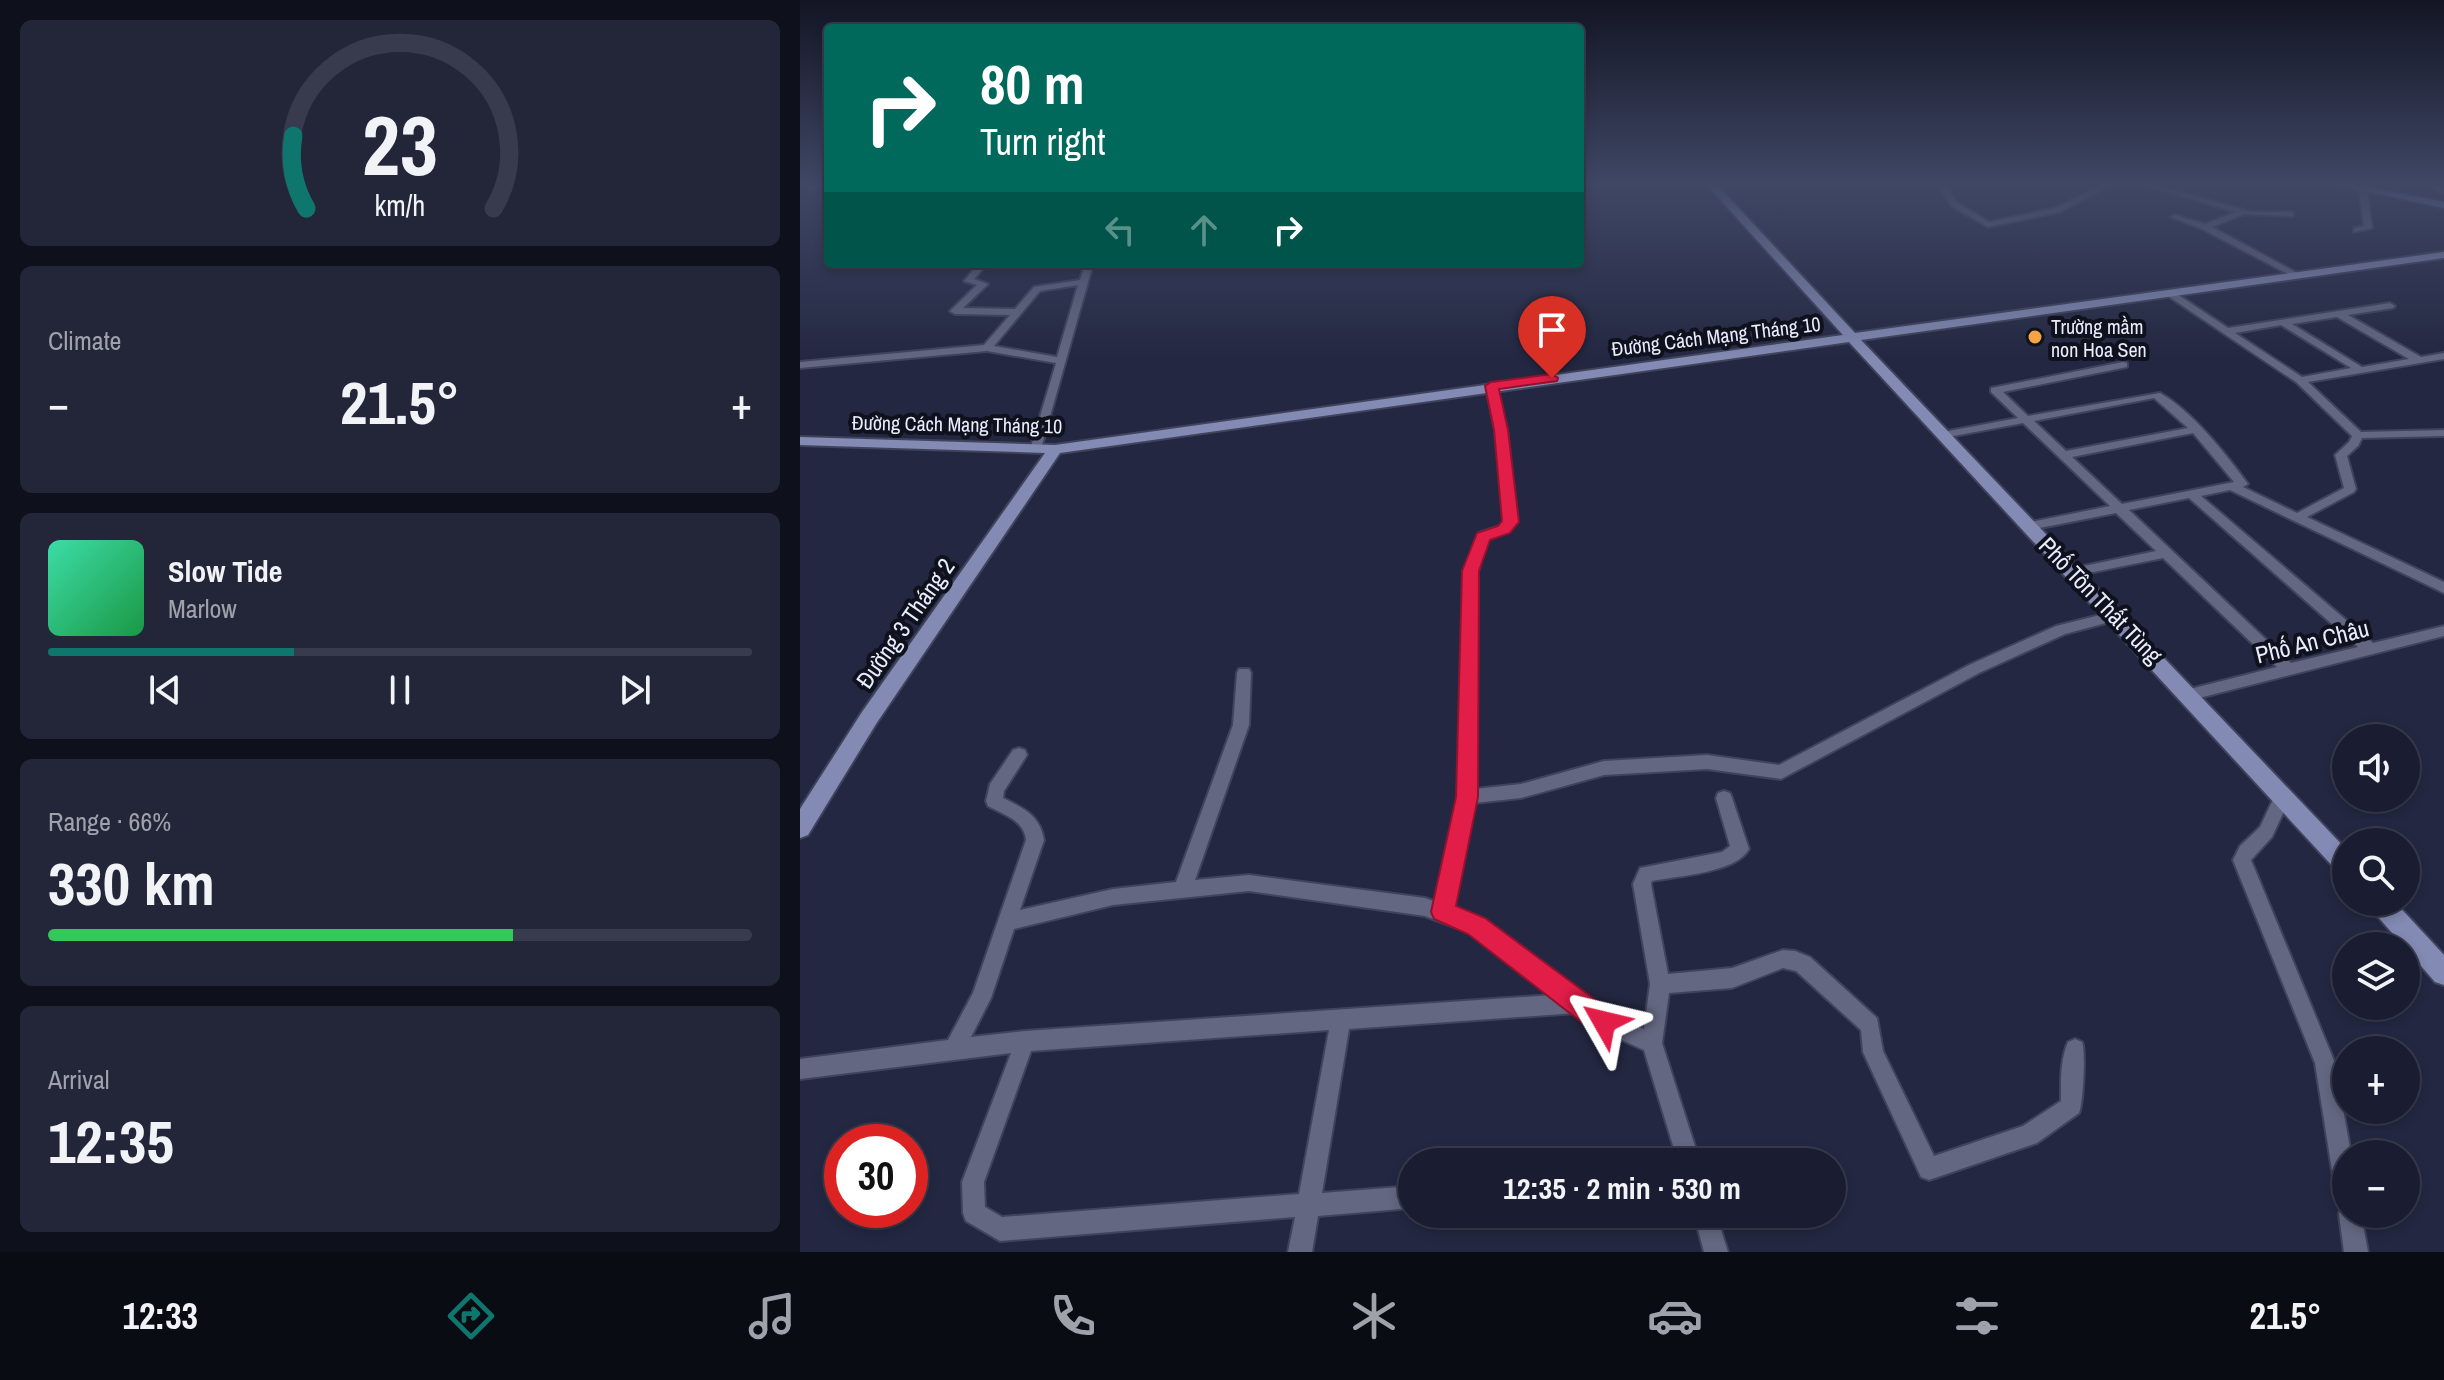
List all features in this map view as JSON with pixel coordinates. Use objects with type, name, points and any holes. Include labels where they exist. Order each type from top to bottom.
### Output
[{"type":"main road","name":"Phố Tôn Thất Tùng","points":[[1765,243],[1852,339],[2191,694],[2332,850]]},
{"type":"main road","name":"Đường Cách Mạng Tháng 10","points":[[800,441],[1046,449],[2444,255]]},
{"type":"main road","name":"Đường 3 Tháng 2","points":[[800,828],[1046,449]]},
{"type":"main road","points":[[2393,916],[2444,973]]},
{"type":"street","points":[[2236,243],[2295,274]]},
{"type":"street","points":[[979,268],[968,281],[984,284],[955,311],[1016,312]]},
{"type":"street","points":[[1046,449],[1061,361],[1088,268]]},
{"type":"street","points":[[987,348],[1037,289],[1084,282]]},
{"type":"street","points":[[2171,294],[2300,380],[2358,435],[2444,433]]},
{"type":"street","points":[[2227,331],[2390,306]]},
{"type":"street","points":[[2339,314],[2417,359]]},
{"type":"street","points":[[2284,323],[2359,369]]},
{"type":"street","points":[[800,365],[987,348],[1061,361]]},
{"type":"street","points":[[2300,380],[2444,356]]},
{"type":"street","points":[[2123,365],[1996,387],[1996,392],[2288,669]]},
{"type":"street","points":[[1443,912],[1467,797],[1471,571],[1483,536],[1504,529],[1511,522],[1501,430],[1491,386]]},
{"type":"street","points":[[1943,435],[2156,395],[2164,398],[2193,430],[2216,449],[2242,484],[2030,526]]},
{"type":"street","points":[[2062,455],[2193,430]]},
{"type":"street","points":[[2296,518],[2350,489],[2341,455],[2358,440],[2358,435]]},
{"type":"street","points":[[2231,486],[2444,588]]},
{"type":"street","points":[[2191,494],[2371,650]]},
{"type":"street","points":[[2074,572],[2165,553]]},
{"type":"street","points":[[1467,797],[1521,791],[1604,768],[1707,762],[1781,772],[1974,669],[2061,630],[2116,616]]},
{"type":"street","name":"Phố An Châu","points":[[2191,694],[2444,631]]},
{"type":"street","points":[[1183,889],[1241,725],[1244,673]]},
{"type":"street","points":[[954,1049],[981,998],[1035,840],[1031,823],[997,804],[994,796],[1019,755]]},
{"type":"street","points":[[2283,796],[2266,832],[2246,851],[2242,860],[2325,1063],[2338,1140]]},
{"type":"street","points":[[1685,1148],[1652,1043],[1660,984],[1644,896],[1644,877],[1654,871],[1726,859],[1740,849],[1724,798]]},
{"type":"street","points":[[1008,922],[1091,901],[1249,883],[1443,912],[1477,926],[1604,1022],[1652,1043]]},
{"type":"street","points":[[1660,984],[1732,978],[1783,959],[1803,964],[1870,1025],[1873,1052],[1929,1169],[2029,1135],[2072,1106],[2075,1049]]},
{"type":"street","points":[[800,1069],[1025,1041],[1578,1003]]},
{"type":"street","points":[[1300,1252],[1341,1020]]},
{"type":"street","points":[[1025,1041],[973,1182],[974,1213],[1000,1229],[1398,1198]]},
{"type":"street","points":[[1709,1228],[1716,1252]]},
{"type":"street","points":[[2352,1228],[2356,1252]]},
{"type":"place","name":"Trường mầm non Hoa Sen","points":[[2035,337]]},
{"type":"route","points":[[1552,378],[1491,386],[1501,430],[1511,522],[1504,529],[1483,536],[1472,561],[1467,797],[1443,912],[1477,926],[1604,1022]]}]
